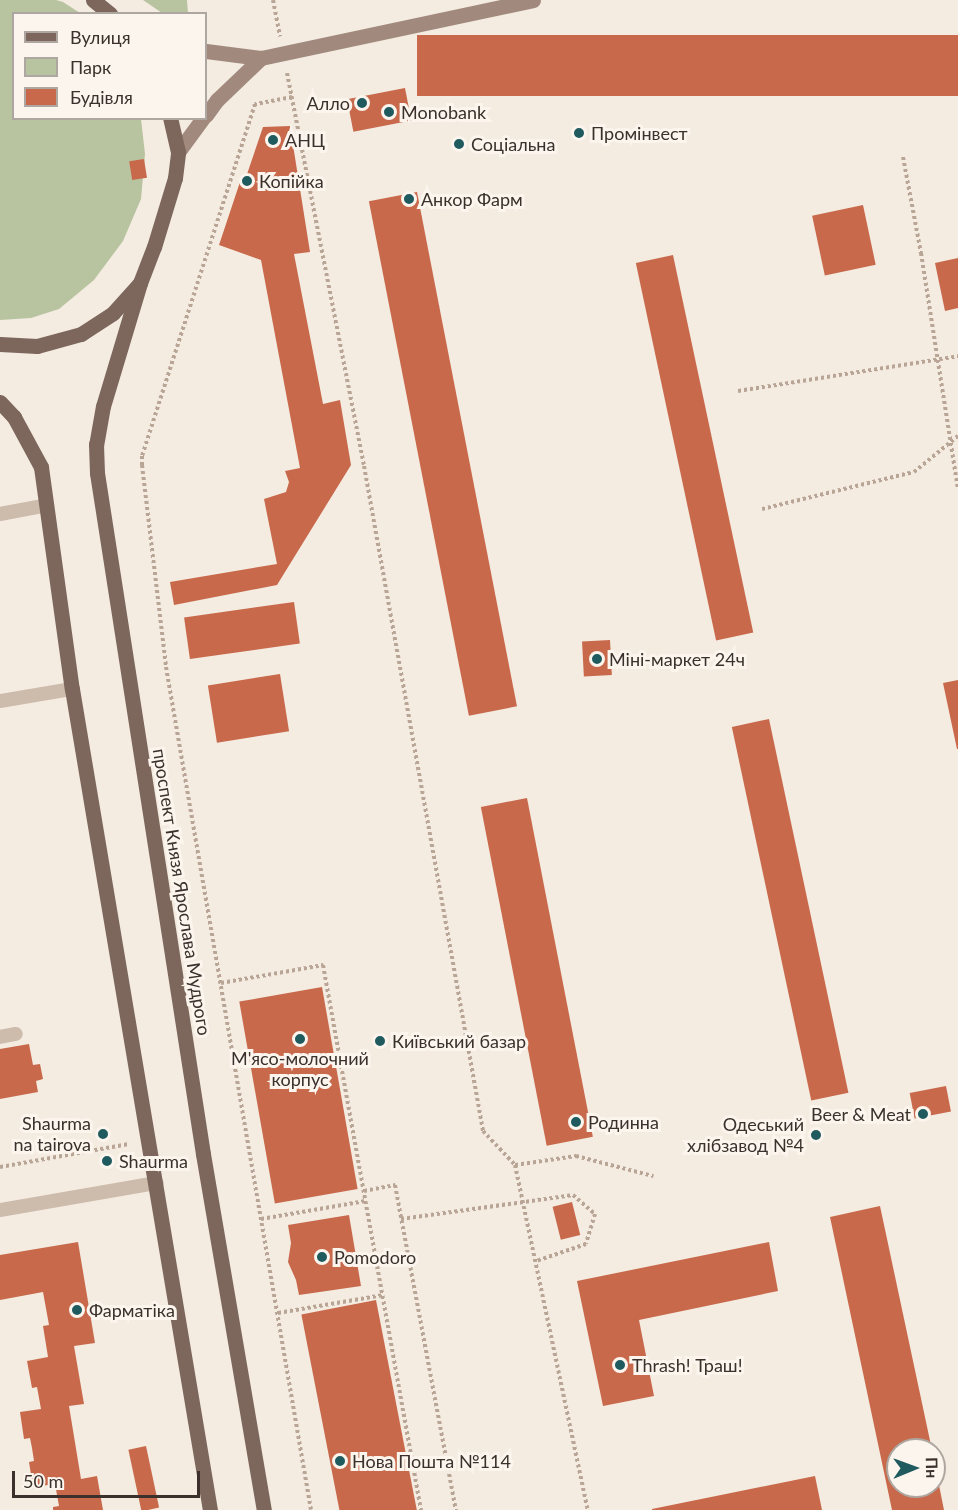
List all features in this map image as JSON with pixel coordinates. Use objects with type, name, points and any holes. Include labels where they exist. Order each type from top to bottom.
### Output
[{"type":"main road","points":[[93,0],[108,12]]},
{"type":"main road","points":[[207,51],[261,58],[533,0]]},
{"type":"main road","points":[[207,113],[217,100],[261,58]]},
{"type":"main road","name":"проспект Князя Ярослава Мудрого","points":[[170,120],[177,152],[175,178],[103,406],[96,444],[97,472],[203,1154],[264,1510]]},
{"type":"main road","points":[[177,152],[202,120]]},
{"type":"main road","points":[[0,344],[37,346],[81,334],[113,313],[140,283]]},
{"type":"main road","points":[[0,402],[14,417],[41,467],[72,689],[210,1510]]},
{"type":"lane","points":[[0,514],[47,505]]},
{"type":"lane","points":[[0,701],[72,689]]},
{"type":"lane","points":[[0,1037],[16,1034]]},
{"type":"lane","points":[[0,1210],[157,1184]]},
{"type":"path","points":[[273,0],[364,466],[483,1131],[515,1165],[588,1510]]},
{"type":"path","points":[[292,97],[255,104],[142,456],[166,667],[311,1510]]},
{"type":"path","points":[[903,157],[958,489]]},
{"type":"path","points":[[738,390],[958,356]]},
{"type":"path","points":[[762,510],[914,472],[958,436]]},
{"type":"path","points":[[221,983],[323,965],[421,1510]]},
{"type":"path","points":[[0,1167],[148,1140]]},
{"type":"path","points":[[515,1165],[576,1156],[652,1176]]},
{"type":"path","points":[[364,1191],[395,1185],[456,1510]]},
{"type":"path","points":[[401,1219],[573,1195],[595,1214],[586,1245],[536,1261]]},
{"type":"path","points":[[261,1219],[365,1201]]},
{"type":"path","points":[[278,1313],[382,1295]]},
{"type":"green space","points":[[0,0],[56,0],[78,12],[12,12],[12,120],[141,120],[145,154],[141,199],[123,241],[94,280],[59,309],[31,318],[0,320]]},
{"type":"green space","points":[[143,0],[187,0],[188,12],[161,12]]},
{"type":"building","points":[[417,35],[958,35],[958,96],[417,96]]},
{"type":"building","points":[[405,88],[411,120],[353,132],[347,99]]},
{"type":"building","points":[[290,126],[310,252],[294,254],[323,404],[340,400],[351,465],[277,585],[174,605],[170,582],[277,564],[264,499],[286,492],[289,482],[285,471],[300,468],[261,260],[219,245],[240,182],[244,183],[263,127]]},
{"type":"building","points":[[144,159],[147,178],[132,180],[129,161]]},
{"type":"building","points":[[417,192],[517,706],[469,716],[369,201]]},
{"type":"building","points":[[863,205],[876,265],[825,275],[812,216]]},
{"type":"building","points":[[673,255],[753,633],[716,640],[636,263]]},
{"type":"building","points":[[958,258],[958,308],[945,311],[935,263]]},
{"type":"building","points":[[294,602],[300,644],[190,659],[184,617]]},
{"type":"building","name":"Міні-маркет 24ч","points":[[610,640],[612,675],[584,676],[582,641]]},
{"type":"building","points":[[280,674],[289,731],[217,743],[208,685]]},
{"type":"building","points":[[958,680],[958,749],[957,749],[943,683]]},
{"type":"building","points":[[769,719],[848,1093],[811,1101],[732,727]]},
{"type":"building","points":[[527,798],[593,1137],[547,1146],[481,807]]},
{"type":"building","points":[[322,987],[358,1189],[275,1203],[239,1002]]},
{"type":"building","points":[[29,1044],[33,1065],[40,1064],[43,1079],[36,1081],[38,1092],[0,1099],[0,1049]]},
{"type":"building","points":[[946,1086],[951,1112],[915,1119],[910,1093]]},
{"type":"building","points":[[572,1202],[580,1235],[561,1240],[553,1207]]},
{"type":"building","points":[[880,1206],[929,1438],[886,1438],[886,1482],[830,1217]]},
{"type":"building","name":"Pomodoro","points":[[349,1215],[361,1286],[299,1295],[296,1280],[288,1262],[291,1243],[288,1225]]},
{"type":"building","points":[[78,1242],[95,1343],[74,1346],[84,1404],[69,1406],[81,1479],[97,1476],[103,1510],[53,1510],[53,1507],[59,1506],[55,1484],[33,1487],[29,1462],[34,1461],[32,1448],[30,1438],[24,1439],[20,1412],[41,1409],[37,1387],[32,1388],[27,1361],[48,1357],[43,1326],[49,1325],[43,1292],[0,1300],[0,1255]]},
{"type":"building","points":[[769,1242],[778,1291],[639,1320],[654,1396],[603,1406],[577,1281]]},
{"type":"building","points":[[376,1300],[417,1510],[339,1510],[301,1315]]},
{"type":"building","points":[[146,1446],[159,1508],[141,1510],[128,1450]]},
{"type":"building","points":[[815,1476],[822,1510],[652,1510],[652,1509]]},
{"type":"building","points":[[889,1498],[942,1498],[944,1510],[892,1510]]},
{"type":"place","name":"Алло","points":[[362,103]]},
{"type":"place","name":"Monobank","points":[[389,112]]},
{"type":"place","name":"Промінвест","points":[[579,133]]},
{"type":"place","name":"АНЦ","points":[[273,140]]},
{"type":"place","name":"Соціальна","points":[[459,144]]},
{"type":"place","name":"Копійка","points":[[247,181]]},
{"type":"place","name":"Анкор Фарм","points":[[409,199]]},
{"type":"place","name":"Міні-маркет 24ч","points":[[597,659]]},
{"type":"place","name":"М'ясо-молочний корпус","points":[[300,1039]]},
{"type":"place","name":"Київський базар","points":[[380,1041]]},
{"type":"place","name":"Beer & Meat","points":[[923,1114]]},
{"type":"place","name":"Родинна","points":[[576,1122]]},
{"type":"place","name":"Shaurma na tairova","points":[[103,1134]]},
{"type":"place","name":"Одеський хлібзавод №4","points":[[816,1135]]},
{"type":"place","name":"Shaurma","points":[[107,1161]]},
{"type":"place","name":"Pomodoro","points":[[322,1257]]},
{"type":"place","name":"Фарматіка","points":[[77,1310]]},
{"type":"place","name":"Thrash! Траш!","points":[[620,1365]]},
{"type":"place","name":"Нова Пошта №114","points":[[340,1461]]}]
